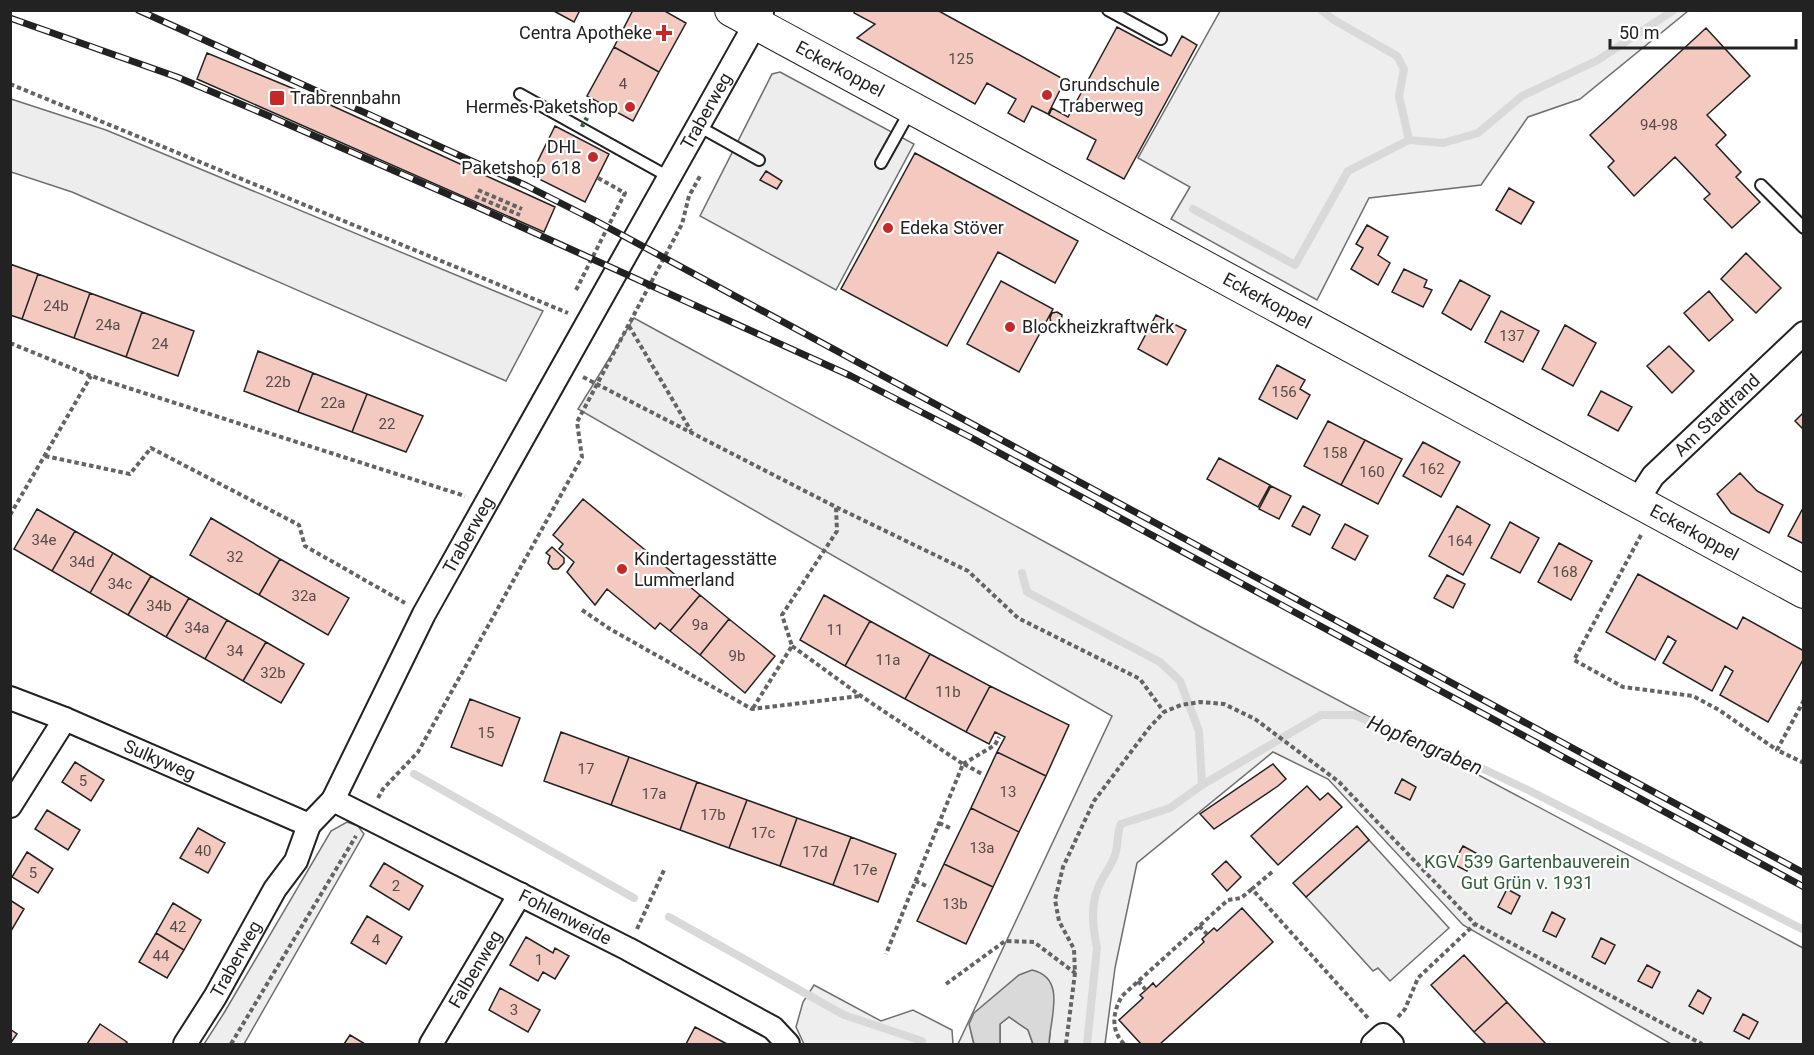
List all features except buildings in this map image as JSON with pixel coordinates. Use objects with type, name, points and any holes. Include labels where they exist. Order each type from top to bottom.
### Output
[{"type":"street","name":"Eckerkoppel","points":[[750,15],[911,109],[1803,592]]},
{"type":"street","name":"Traberweg","points":[[185,1044],[215,997],[275,889],[296,861],[309,825],[333,800],[424,614],[698,126],[750,15]]},
{"type":"street","name":"Am Stadtrand","points":[[1646,506],[1653,476],[1803,333]]},
{"type":"street","name":"Sulkyweg","points":[[10,698],[65,719],[309,825]]},
{"type":"street","points":[[10,806],[65,719]]},
{"type":"street","name":"Fohlenweide","points":[[333,800],[628,949],[772,1028],[788,1044]]},
{"type":"street","name":"Falbenweg","points":[[431,1044],[520,894]]},
{"type":"lane","points":[[1108,10],[1161,39]]},
{"type":"lane","points":[[520,94],[669,177]]},
{"type":"lane","points":[[880,163],[911,109]]},
{"type":"lane","points":[[698,126],[759,160]]},
{"type":"lane","points":[[1761,185],[1803,228]]},
{"type":"path","points":[[10,84],[588,321]]},
{"type":"path","points":[[231,1044],[383,789],[418,752],[582,457],[577,422],[682,224],[689,196],[720,138]]},
{"type":"path","points":[[575,292],[625,193],[597,178]]},
{"type":"path","points":[[478,190],[522,209]]},
{"type":"path","points":[[475,196],[520,215]]},
{"type":"path","points":[[565,312],[570,302]]},
{"type":"path","points":[[628,325],[691,432]]},
{"type":"path","points":[[10,343],[91,376],[485,503]]},
{"type":"path","points":[[563,366],[836,507],[968,571],[1018,618],[1140,679],[1164,712]]},
{"type":"path","points":[[10,514],[91,376]]},
{"type":"path","points":[[45,456],[130,474],[151,448],[299,525],[305,546],[424,614]]},
{"type":"path","points":[[1646,506],[1574,660],[1623,687],[1693,696],[1719,710],[1777,750],[1803,763]]},
{"type":"path","points":[[836,507],[837,531],[782,615],[792,646],[861,696],[963,764],[982,774]]},
{"type":"path","points":[[582,610],[610,629],[752,709],[861,696]]},
{"type":"path","points":[[752,709],[792,646]]},
{"type":"path","points":[[1777,750],[1803,700]]},
{"type":"path","points":[[1066,1044],[1075,973],[1074,949],[1059,921],[1055,900],[1063,867],[1094,801],[1149,728],[1164,712],[1181,705],[1200,702],[1224,704],[1255,718],[1339,782],[1475,924],[1702,1044]]},
{"type":"path","points":[[886,954],[963,764],[995,745],[999,737]]},
{"type":"path","points":[[939,823],[952,829]]},
{"type":"path","points":[[628,949],[665,868]]},
{"type":"path","points":[[1124,1044],[1119,1040],[1115,1030],[1115,1007],[1122,996],[1228,900],[1241,898],[1272,872]]},
{"type":"path","points":[[915,881],[929,887]]},
{"type":"path","points":[[1252,890],[1383,1041],[1405,1009],[1418,978],[1475,924]]},
{"type":"path","points":[[1199,926],[1207,934]]},
{"type":"path","points":[[946,984],[1005,941],[1034,942],[1075,973]]},
{"type":"path","points":[[1138,981],[1146,990]]},
{"type":"green space","points":[[1220,11],[1688,11],[1580,99],[1528,117],[1481,185],[1369,198],[1317,300],[1171,219],[1190,187],[1138,158]]},
{"type":"green space","name":"KGV 539 Gartenbauverein Gut Grün v. 1931","points":[[634,318],[1201,627],[1803,948],[1803,1044],[1671,1044],[1463,925],[1328,779],[1273,752],[1137,863],[1115,968],[1105,1044],[1049,1044],[1050,1034],[984,1006],[972,1019],[971,1032],[974,1044],[958,1044],[1112,716],[578,409]]},
{"type":"green space","points":[[347,822],[358,826],[364,834],[244,1044],[204,1044],[331,831]]},
{"type":"green space","points":[[814,985],[881,1021],[913,1010],[952,1030],[953,1044],[804,1044],[796,1027],[803,1002]]},
{"type":"green space","points":[[1009,1017],[1028,1030],[1033,1044],[1000,1044],[1000,1024]]},
{"type":"shaded area","points":[[780,72],[914,144],[836,290],[700,216],[772,74]]},
{"type":"shaded area","points":[[11,99],[106,130],[543,311],[506,381],[72,192],[11,172]]},
{"type":"shaded area","points":[[1369,840],[1449,928],[1390,981],[1378,968],[1373,971],[1306,897]]},
{"type":"shaded area","points":[[1032,970],[1043,974],[1050,981],[1053,990],[1049,1044],[1033,1044],[1028,1030],[1009,1017],[1000,1024],[1000,1044],[974,1044],[969,1024],[974,1013],[1019,975]]},
{"type":"waterway","points":[[1321,10],[1334,20],[1397,56],[1404,69],[1399,96],[1409,140]]},
{"type":"waterway","points":[[1193,209],[1295,265],[1348,171],[1409,140],[1443,143],[1478,133],[1522,96],[1598,60],[1674,10]]},
{"type":"waterway","points":[[1022,573],[1027,592],[1160,662],[1180,681],[1199,731],[1202,785]]},
{"type":"waterway","name":"Hopfengraben","points":[[1087,1044],[1097,948],[1093,926],[1095,895],[1115,855],[1121,824],[1170,808],[1202,785],[1321,715],[1354,715],[1462,759],[1804,930]]},
{"type":"waterway","points":[[414,774],[634,898]]},
{"type":"waterway","points":[[669,917],[844,1015],[922,1041]]},
{"type":"railway","points":[[138,10],[527,186],[596,221],[1804,873]]},
{"type":"railway","points":[[10,18],[177,77],[269,116],[484,210],[851,376],[970,437],[1804,887]]},
{"type":"hedge","points":[[581,124],[583,125],[596,101]]},
{"type":"place","name":"Centra Apotheke","points":[[664,33]]},
{"type":"place","name":"Grundschule Traberweg","points":[[1047,95]]},
{"type":"place","name":"Trabrennbahn","points":[[277,98]]},
{"type":"place","name":"Hermes Paketshop","points":[[630,107]]},
{"type":"place","name":"DHL Paketshop 618","points":[[593,157]]},
{"type":"place","name":"Edeka Stöver","points":[[888,228]]},
{"type":"place","name":"Blockheizkraftwerk","points":[[1010,327]]},
{"type":"place","name":"Kindertagesstätte Lummerland","points":[[622,569]]}]
